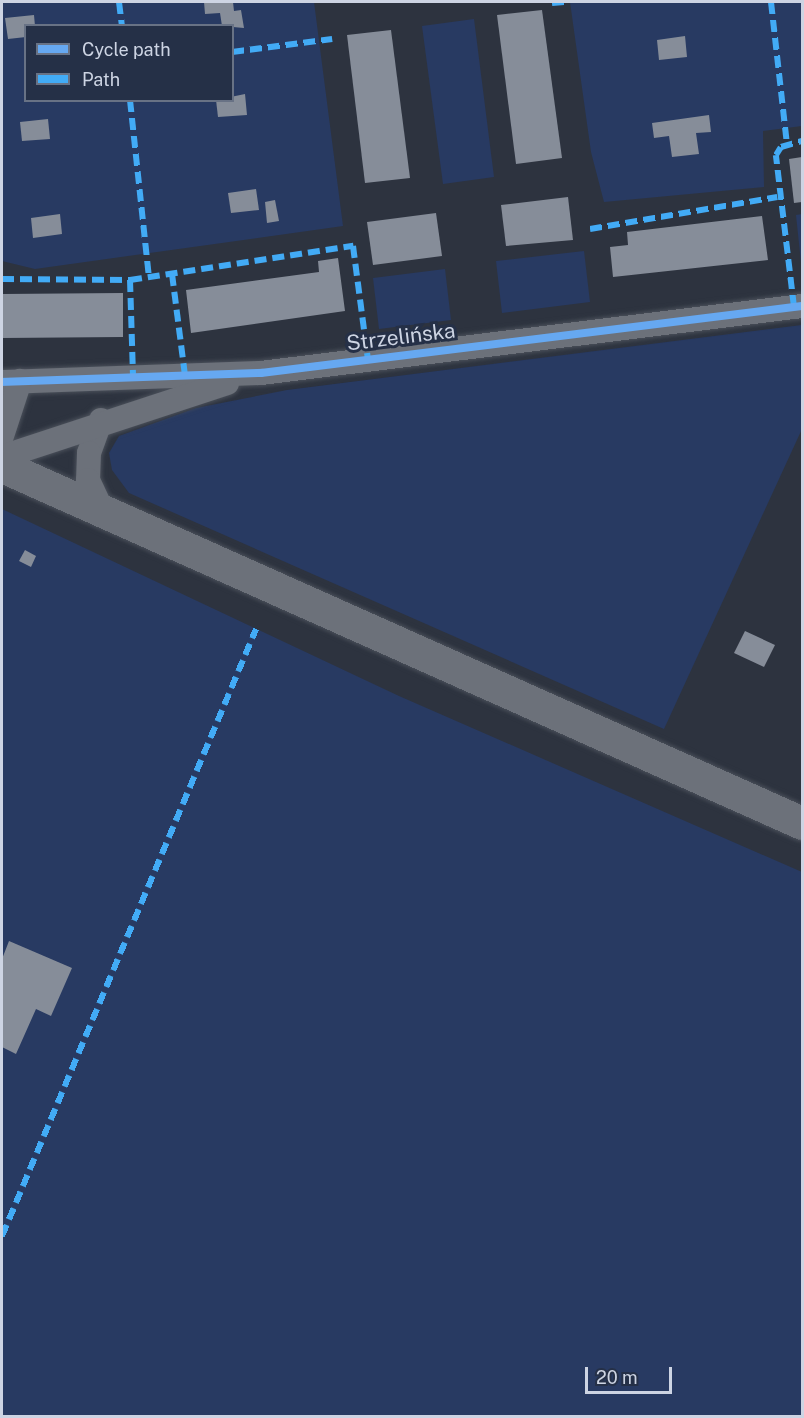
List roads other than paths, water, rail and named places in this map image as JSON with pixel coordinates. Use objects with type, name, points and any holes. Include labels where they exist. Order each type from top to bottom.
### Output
[{"type":"main road","points":[[2,466],[104,514],[802,823]]},
{"type":"street","name":"Strzelińska","points":[[11,382],[261,373],[802,306]]},
{"type":"street","name":"Strzelińska","points":[[2,457],[101,420],[261,373]]},
{"type":"street","points":[[2,436],[11,382]]},
{"type":"street","points":[[101,420],[89,453],[88,480],[104,514]]}]
